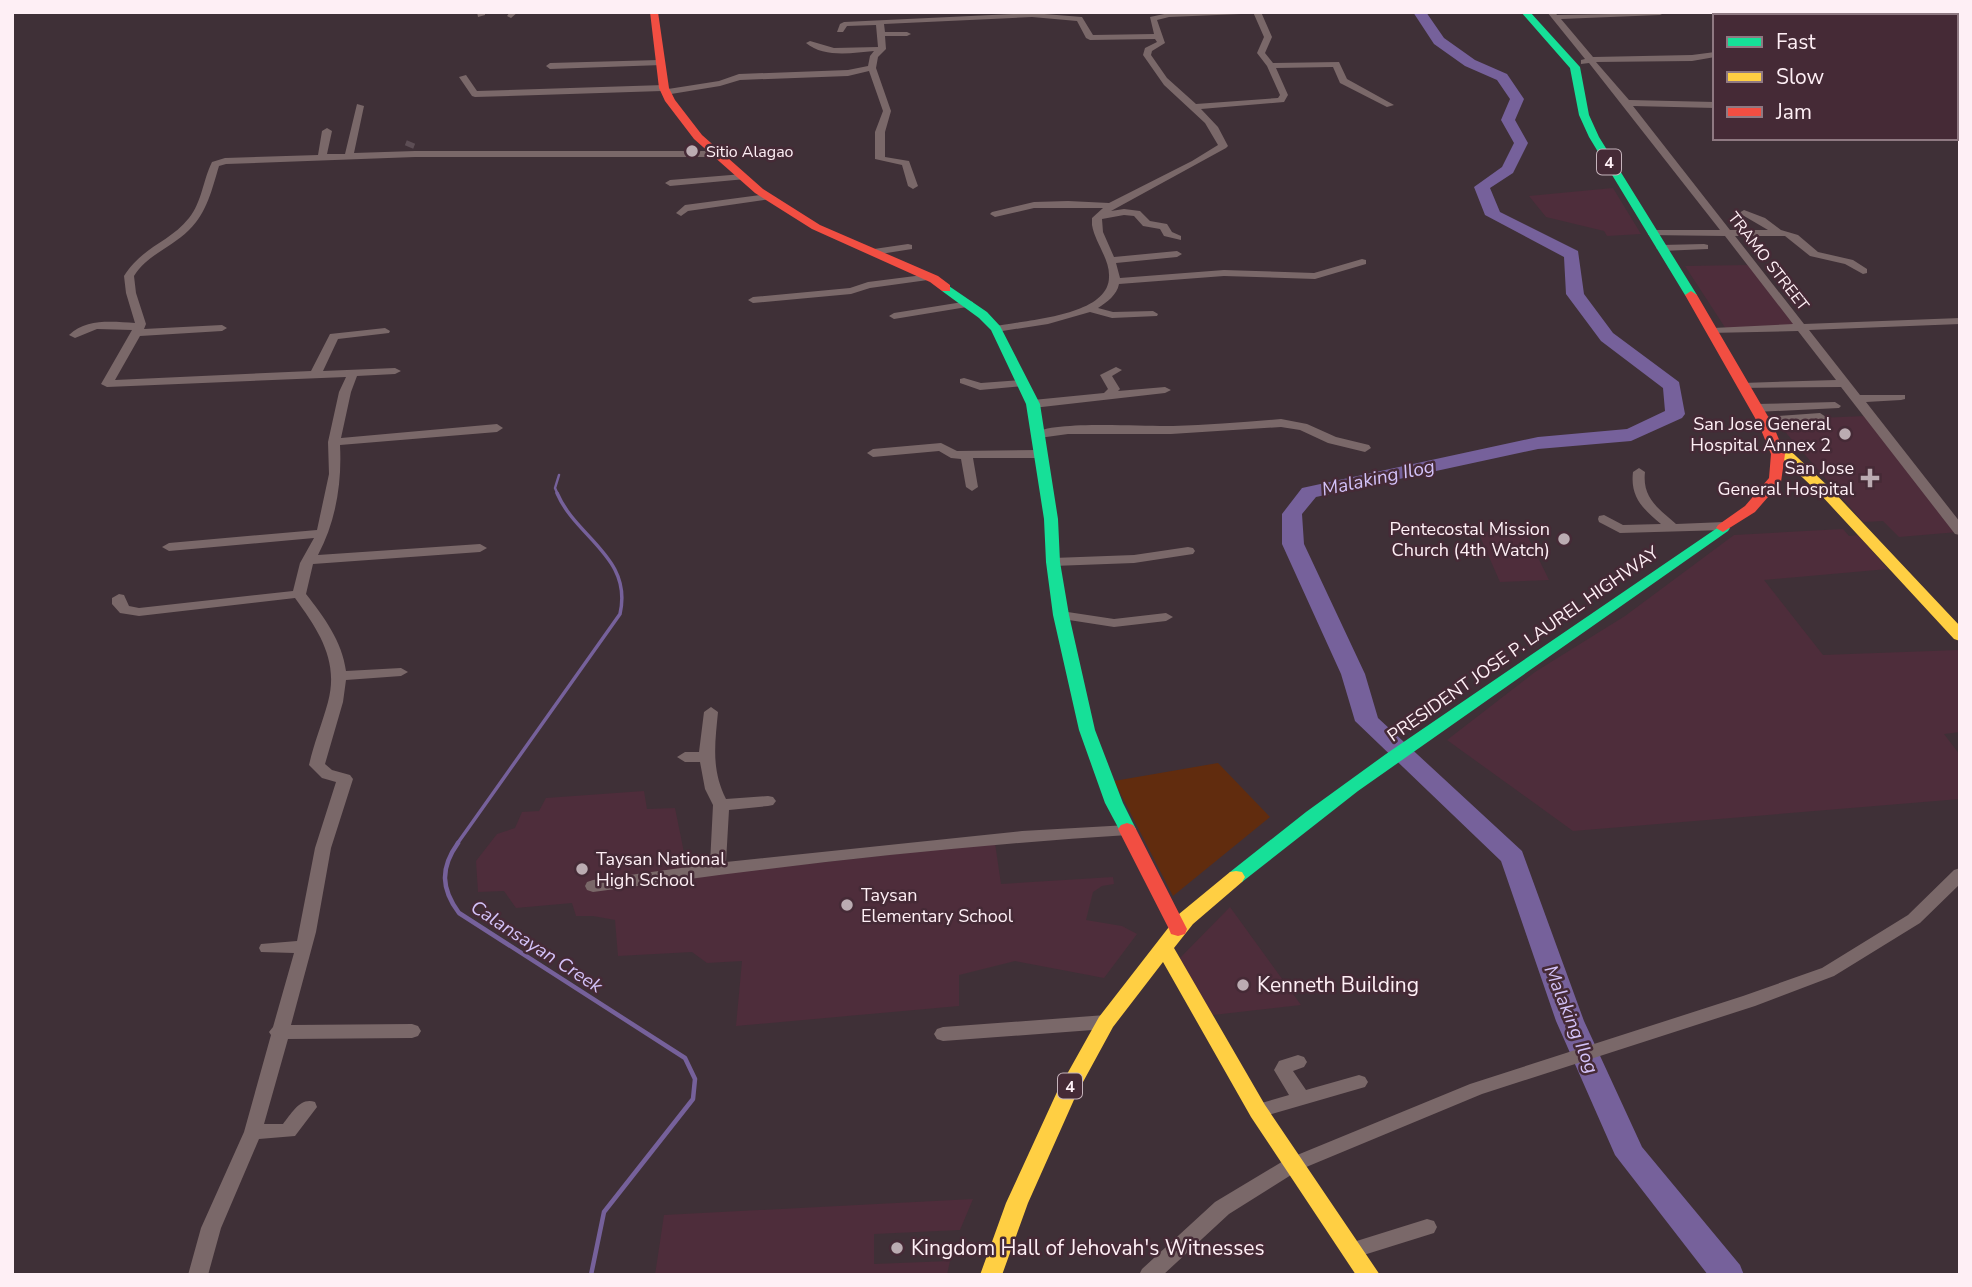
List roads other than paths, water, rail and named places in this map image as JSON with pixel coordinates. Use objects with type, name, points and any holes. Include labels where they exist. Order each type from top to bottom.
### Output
[{"type":"main road","points":[[654,12],[664,90],[698,137],[768,197],[816,227],[931,277],[969,304],[996,329],[1033,404],[1051,519],[1053,562],[1061,615],[1087,730],[1100,769],[1178,929]]},
{"type":"main road","points":[[1525,12],[1582,63]]},
{"type":"main road","name":"PRESIDENT JOSE P. LAUREL HIGHWAY","points":[[991,1275],[1017,1203],[1061,1104],[1106,1022],[1178,929],[1268,850],[1430,730],[1556,646],[1726,526],[1762,499],[1776,479],[1779,465],[1775,444],[1760,414],[1713,331],[1586,122],[1582,63]]},
{"type":"main road","points":[[1775,444],[1825,491],[1960,636]]},
{"type":"main road","points":[[1163,946],[1258,1111],[1292,1165],[1369,1275]]},
{"type":"street","points":[[996,329],[1064,318],[1088,308],[1110,292],[1116,281],[1111,260],[1096,227],[1099,216],[1111,206],[1195,163],[1223,145],[1221,137],[1165,81],[1147,55],[1148,50],[1160,45],[1153,21],[1156,17],[1241,12]]},
{"type":"street","points":[[1192,107],[1281,100],[1284,95],[1271,66],[1261,53],[1268,37],[1257,12]]},
{"type":"street","points":[[1553,15],[1660,13]]},
{"type":"street","points":[[840,30],[844,24],[939,15],[1032,15],[1079,19],[1090,37],[1159,36]]},
{"type":"street","name":"TRAMO STREET","points":[[1553,15],[1582,63],[1626,103],[1960,531]]},
{"type":"street","points":[[880,22],[882,49],[874,57],[872,68],[887,111],[880,132],[880,159],[906,163],[912,186]]},
{"type":"street","points":[[882,34],[907,34]]},
{"type":"street","points":[[810,43],[819,49],[882,49]]},
{"type":"street","points":[[1582,63],[1692,58],[1713,54]]},
{"type":"street","points":[[551,66],[659,63]]},
{"type":"street","points":[[1271,66],[1336,64],[1345,83],[1390,105]]},
{"type":"street","points":[[463,77],[475,94],[664,90],[720,83],[739,77],[848,73],[872,68]]},
{"type":"street","points":[[1626,103],[1713,105]]},
{"type":"street","points":[[349,155],[360,106]]},
{"type":"street","points":[[322,156],[327,131]]},
{"type":"street","points":[[395,371],[109,386],[107,382],[139,330],[141,316],[131,293],[129,275],[144,254],[193,221],[205,196],[215,164],[225,161],[349,155],[409,145],[720,154]]},
{"type":"street","points":[[670,183],[743,177]]},
{"type":"street","points":[[681,214],[685,208],[768,197]]},
{"type":"street","points":[[995,214],[1006,208],[1022,206],[1111,206]]},
{"type":"street","points":[[1099,216],[1137,213],[1145,223],[1162,225],[1168,234],[1177,238]]},
{"type":"street","points":[[1744,213],[1761,220],[1779,233]]},
{"type":"street","points":[[1652,233],[1794,235],[1815,254],[1848,259],[1863,271]]},
{"type":"street","points":[[874,252],[908,247]]},
{"type":"street","points":[[1661,248],[1704,247]]},
{"type":"street","points":[[1111,260],[1177,254]]},
{"type":"street","points":[[1116,281],[1224,274],[1315,276],[1362,262]]},
{"type":"street","points":[[753,300],[850,290],[931,277]]},
{"type":"street","points":[[894,316],[969,304]]},
{"type":"street","points":[[1088,308],[1112,315],[1153,313]]},
{"type":"street","points":[[1713,331],[1802,330],[1960,321]]},
{"type":"street","points":[[75,335],[80,330],[92,327],[139,330],[222,328]]},
{"type":"street","points":[[315,374],[334,336],[385,331]]},
{"type":"street","points":[[1108,396],[1114,389],[1106,375],[1116,370]]},
{"type":"street","points":[[299,594],[309,560],[323,533],[335,474],[334,442],[345,393],[353,373]]},
{"type":"street","points":[[964,381],[980,387],[1023,383]]},
{"type":"street","points":[[1742,386],[1845,383]]},
{"type":"street","points":[[1033,404],[1166,390]]},
{"type":"street","points":[[1858,400],[1901,397]]},
{"type":"street","points":[[1760,414],[1835,406]]},
{"type":"street","points":[[1760,414],[1820,417]]},
{"type":"street","points":[[1039,434],[1087,429],[1171,430],[1281,423],[1303,426],[1332,440],[1365,448]]},
{"type":"street","points":[[334,442],[497,428]]},
{"type":"street","points":[[873,453],[941,447],[952,454],[965,455],[1040,454]]},
{"type":"street","points":[[965,455],[972,487]]},
{"type":"street","points":[[1639,472],[1635,486],[1638,495],[1674,528]]},
{"type":"street","points":[[1604,519],[1617,528],[1726,526]]},
{"type":"street","points":[[169,547],[323,533]]},
{"type":"street","points":[[309,560],[480,548]]},
{"type":"street","points":[[1053,562],[1134,559],[1188,551]]},
{"type":"street","points":[[119,597],[119,604],[125,610],[139,612],[299,594]]},
{"type":"street","points":[[198,1275],[211,1228],[253,1132],[303,947],[323,848],[345,779],[327,774],[317,765],[339,676],[331,643],[299,594]]},
{"type":"street","points":[[1061,615],[1114,623],[1166,617]]},
{"type":"street","points":[[339,676],[401,672]]},
{"type":"street","points":[[711,712],[706,757],[713,789],[721,805],[718,869]]},
{"type":"street","points":[[685,757],[706,757]]},
{"type":"street","points":[[721,805],[768,801]]},
{"type":"street","points":[[593,886],[718,869],[1022,836],[1128,830]]},
{"type":"street","points":[[1149,1275],[1222,1208],[1292,1165],[1476,1088],[1749,1001],[1828,972],[1914,919],[1960,874]]},
{"type":"street","points":[[267,948],[303,947]]},
{"type":"street","points":[[943,1034],[1106,1022]]},
{"type":"street","points":[[278,1032],[412,1031]]},
{"type":"street","points":[[1298,1062],[1285,1066],[1283,1070],[1302,1099]]},
{"type":"street","points":[[1258,1111],[1359,1082]]},
{"type":"street","points":[[253,1132],[288,1132],[308,1107]]},
{"type":"street","points":[[1354,1250],[1427,1227]]},
{"type":"waterway","name":"Malaking Ilog","points":[[1419,12],[1439,41],[1470,63],[1502,77],[1517,99],[1508,120],[1521,143],[1508,170],[1482,187],[1493,215],[1572,255],[1575,294],[1607,337],[1672,386],[1675,414],[1631,435],[1538,443],[1309,492],[1292,514],[1293,544],[1353,674],[1367,721],[1513,857],[1570,1021],[1630,1155],[1728,1275]]},
{"type":"waterway","name":"Calansayan Creek","points":[[558,494],[555,488],[559,475]]},
{"type":"waterway","name":"Calansayan Creek","points":[[457,844],[620,614],[622,594],[611,563],[566,509],[558,494]]},
{"type":"waterway","name":"Calansayan Creek","points":[[458,843],[448,861],[445,878],[449,895],[459,913],[685,1058],[695,1079],[693,1099],[604,1212],[591,1275]]},
{"type":"tunnel","points":[[409,147],[411,142]]},
{"type":"place","name":"Sitio Alagao","points":[[692,151]]},
{"type":"place","name":"San Jose General Hospital Annex 2","points":[[1845,434]]},
{"type":"place","name":"San Jose General Hospital","points":[[1870,478]]},
{"type":"place","name":"Pentecostal Mission Church (4th Watch)","points":[[1564,539]]},
{"type":"place","name":"Taysan National High School","points":[[582,869]]},
{"type":"place","name":"Taysan Elementary School","points":[[847,905]]},
{"type":"place","name":"Kenneth Building","points":[[1243,985]]},
{"type":"place","name":"Kingdom Hall of Jehovah's Witnesses","points":[[897,1248]]}]
